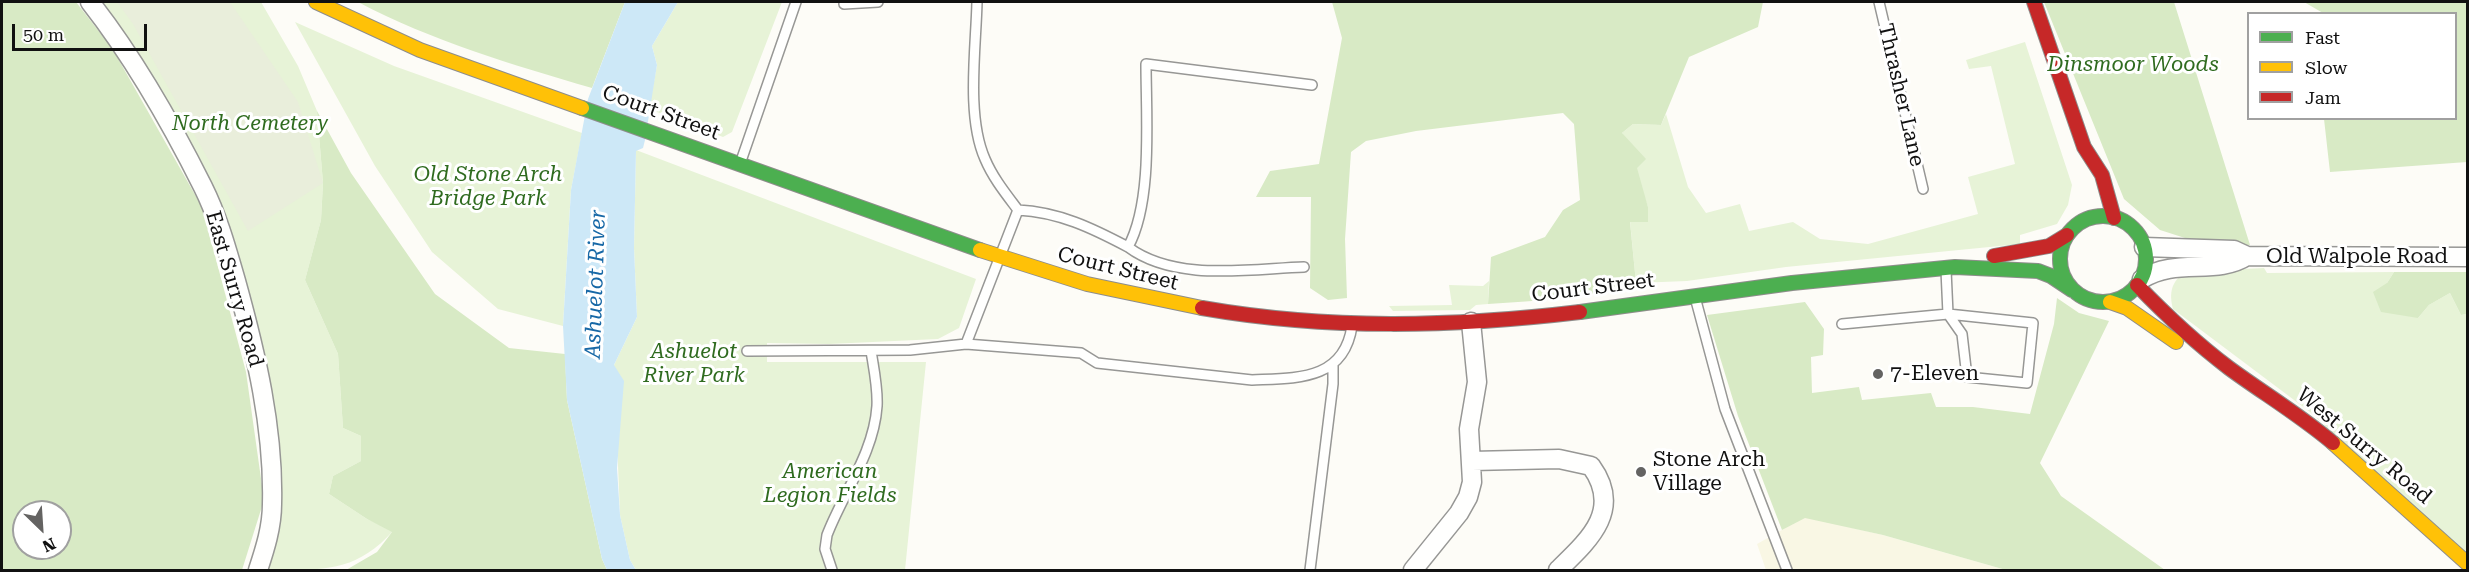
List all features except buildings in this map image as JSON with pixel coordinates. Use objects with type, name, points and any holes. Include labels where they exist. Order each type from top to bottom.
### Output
[{"type":"main road","name":"Court Street","points":[[316,2],[420,50],[1000,257],[1089,286],[1142,299],[1214,312],[1352,324],[1471,322],[1580,313],[1823,279],[1950,267],[1974,259],[2049,246],[2067,234]]},
{"type":"main road","points":[[2034,2],[2084,147],[2102,175],[2114,218]]},
{"type":"main road","points":[[2084,147],[2085,179]]},
{"type":"main road","points":[[2090,200],[2091,218]]},
{"type":"main road","points":[[2091,218],[2114,218],[2133,228],[2144,247],[2146,266],[2140,282],[2123,298],[2110,302],[2089,300],[2072,290],[2063,278],[2059,263],[2061,248],[2067,234],[2078,224],[2091,218]]},
{"type":"main road","name":"Court Street","points":[[1950,267],[1975,271],[2027,270],[2048,274],[2072,290]]},
{"type":"main road","name":"West Surry Road","points":[[2140,282],[2157,306],[2228,368],[2311,424],[2468,564]]},
{"type":"main road","name":"West Surry Road","points":[[2110,302],[2127,308],[2203,358],[2228,368]]},
{"type":"street","name":"East Surry Road","points":[[90,2],[121,41],[204,188],[228,254],[246,319],[269,435],[272,506],[267,546],[258,570]]},
{"type":"street","name":"Old Walpole Road","points":[[2144,247],[2234,250],[2247,256],[2468,257]]},
{"type":"street","name":"Old Walpole Road","points":[[2140,282],[2160,269],[2235,264],[2247,256]]},
{"type":"street","points":[[1413,570],[1459,513],[1468,497],[1472,482],[1469,429],[1477,382],[1471,322]]},
{"type":"street","points":[[1472,461],[1559,459],[1591,466],[1599,477],[1604,494],[1600,522],[1589,539],[1558,570]]},
{"type":"lane","points":[[740,163],[796,2]]},
{"type":"lane","points":[[844,4],[878,2]]},
{"type":"lane","points":[[977,2],[975,83],[978,134],[984,159],[1018,210],[1045,213],[1080,222],[1158,264],[1189,268],[1304,267]]},
{"type":"lane","name":"Thrasher Lane","points":[[1879,2],[1923,189]]},
{"type":"lane","points":[[1128,246],[1139,221],[1146,64],[1312,85]]},
{"type":"lane","points":[[966,344],[1018,210]]},
{"type":"lane","points":[[1842,324],[1948,314],[2032,323],[2027,383],[1966,377],[1962,334],[1948,314],[1950,267]]},
{"type":"lane","points":[[1695,296],[1725,409],[1787,570]]},
{"type":"lane","points":[[747,351],[937,349],[966,344],[1081,354],[1097,363],[1252,380],[1299,378],[1317,373],[1333,364],[1344,353],[1350,340],[1352,324]]},
{"type":"lane","points":[[832,570],[825,549],[827,535],[866,452],[873,429],[877,397],[871,351]]},
{"type":"lane","points":[[1310,570],[1333,384],[1333,364]]},
{"type":"shaded area","points":[[1805,517],[1883,535],[2006,570],[1766,570],[1757,544]]},
{"type":"green space","points":[[2,2],[76,2],[112,48],[202,207],[246,372],[264,500],[242,570],[2,570]]},
{"type":"green space","points":[[98,2],[261,2],[298,66],[317,111],[323,183],[321,220],[305,280],[338,354],[343,428],[361,436],[361,461],[333,476],[329,494],[367,519],[393,531],[366,554],[352,561],[338,566],[306,570],[268,570],[280,505],[277,422],[261,353],[224,218]]},
{"type":"green space","name":"North Cemetery","points":[[117,2],[230,2],[298,102],[323,183],[248,231],[133,24]]},
{"type":"green space","points":[[358,2],[625,2],[592,88],[444,40]]},
{"type":"green space","points":[[678,2],[782,2],[732,132],[723,137],[649,109],[657,65],[652,46]]},
{"type":"green space","points":[[1332,2],[1763,2],[1758,27],[1689,57],[1661,125],[1633,124],[1622,133],[1646,159],[1637,168],[1648,207],[1648,222],[1630,222],[1636,283],[1581,295],[1488,304],[1491,257],[1545,237],[1563,210],[1580,200],[1574,124],[1563,113],[1416,131],[1366,141],[1351,152],[1345,239],[1347,298],[1328,300],[1310,288],[1311,197],[1256,197],[1270,171],[1319,164],[1342,38]]},
{"type":"green space","name":"Dinsmoor Woods","points":[[2044,2],[2174,2],[2250,245],[2210,246],[2160,230],[2124,199]]},
{"type":"green space","points":[[2304,2],[2467,2],[2467,162],[2330,172],[2324,120],[2457,120],[2457,12],[2321,12]]},
{"type":"green space","name":"Old Stone Arch Bridge Park","points":[[295,22],[394,66],[582,133],[571,190],[563,326],[498,309],[432,252],[375,166]]},
{"type":"green space","points":[[2025,42],[2072,185],[2068,205],[2057,224],[2020,235],[2020,244],[1786,267],[1687,281],[1636,283],[1630,221],[1648,222],[1648,207],[1622,133],[1633,124],[1661,125],[1666,114],[1688,187],[1706,213],[1740,204],[1749,231],[1793,222],[1820,239],[1868,244],[1978,214],[1968,177],[2015,164],[1991,66],[1969,69],[1966,60]]},
{"type":"green space","points":[[317,111],[351,173],[435,294],[509,348],[565,354],[567,400],[602,559],[607,570],[346,570],[377,552],[392,532],[329,494],[333,476],[361,461],[361,436],[343,428],[338,354],[305,280],[321,220],[323,183]]},
{"type":"green space","points":[[636,150],[976,279],[959,328],[938,339],[829,344],[767,343],[767,362],[926,362],[905,570],[636,570],[630,560],[620,515],[614,365],[637,317],[634,248]]},
{"type":"green space","points":[[2264,268],[2267,273],[2394,272],[2387,283],[2418,318],[2429,305],[2450,293],[2461,315],[2467,314],[2467,553],[2310,412],[2173,309],[2172,288],[2185,272]]},
{"type":"green space","points":[[2394,272],[2467,272],[2467,314],[2461,315],[2450,293],[2429,305],[2418,318],[2381,312],[2373,292],[2387,283]]},
{"type":"green space","points":[[1489,281],[1488,304],[1476,305],[1470,310],[1393,311],[1389,306],[1452,305],[1449,285],[1483,286]]},
{"type":"green space","points":[[2057,298],[2079,313],[2109,321],[2040,463],[2061,496],[2165,570],[2006,570],[1883,535],[1805,518],[1782,530],[1738,416],[1707,315],[1805,302],[1824,329],[1823,355],[1811,357],[1812,393],[1859,387],[1862,400],[1931,393],[1936,407],[1973,407],[2030,414],[2054,324]]},
{"type":"water","name":"Ashuelot River","points":[[625,2],[678,2],[652,46],[657,65],[645,140],[643,148],[636,151],[634,248],[637,317],[614,365],[624,381],[617,468],[620,515],[630,560],[636,570],[607,570],[602,559],[567,400],[563,326],[571,190],[588,99]]},
{"type":"traffic: fast","points":[[582,108],[980,250]]},
{"type":"traffic: fast","points":[[2103,216],[2127,223],[2139,235],[2146,259],[2139,283],[2127,295],[2103,302],[2079,295],[2067,283],[2060,259],[2067,235],[2079,223],[2103,216]]},
{"type":"traffic: fast","points":[[1580,312],[1792,283],[1955,267],[2038,271],[2051,276],[2072,290]]},
{"type":"traffic: slow","points":[[316,2],[420,50],[582,108]]},
{"type":"traffic: slow","points":[[980,250],[1087,284],[1202,308]]},
{"type":"traffic: slow","points":[[2110,302],[2127,308],[2176,342]]},
{"type":"traffic: slow","points":[[2333,443],[2468,564]]},
{"type":"traffic: jam","points":[[2034,2],[2084,147],[2102,175],[2114,218]]},
{"type":"traffic: jam","points":[[1994,256],[2049,246],[2067,235]]},
{"type":"traffic: jam","points":[[2137,285],[2181,328],[2217,358],[2333,443]]},
{"type":"traffic: jam","points":[[1202,308],[1296,320],[1391,324],[1486,321],[1580,312]]},
{"type":"place","name":"7-Eleven","points":[[1878,374]]},
{"type":"place","name":"Stone Arch Village","points":[[1641,472]]},
{"type":"park label","name":"Ashuelot River Park","points":[[694,364]]},
{"type":"park label","name":"American Legion Fields","points":[[830,484]]}]
